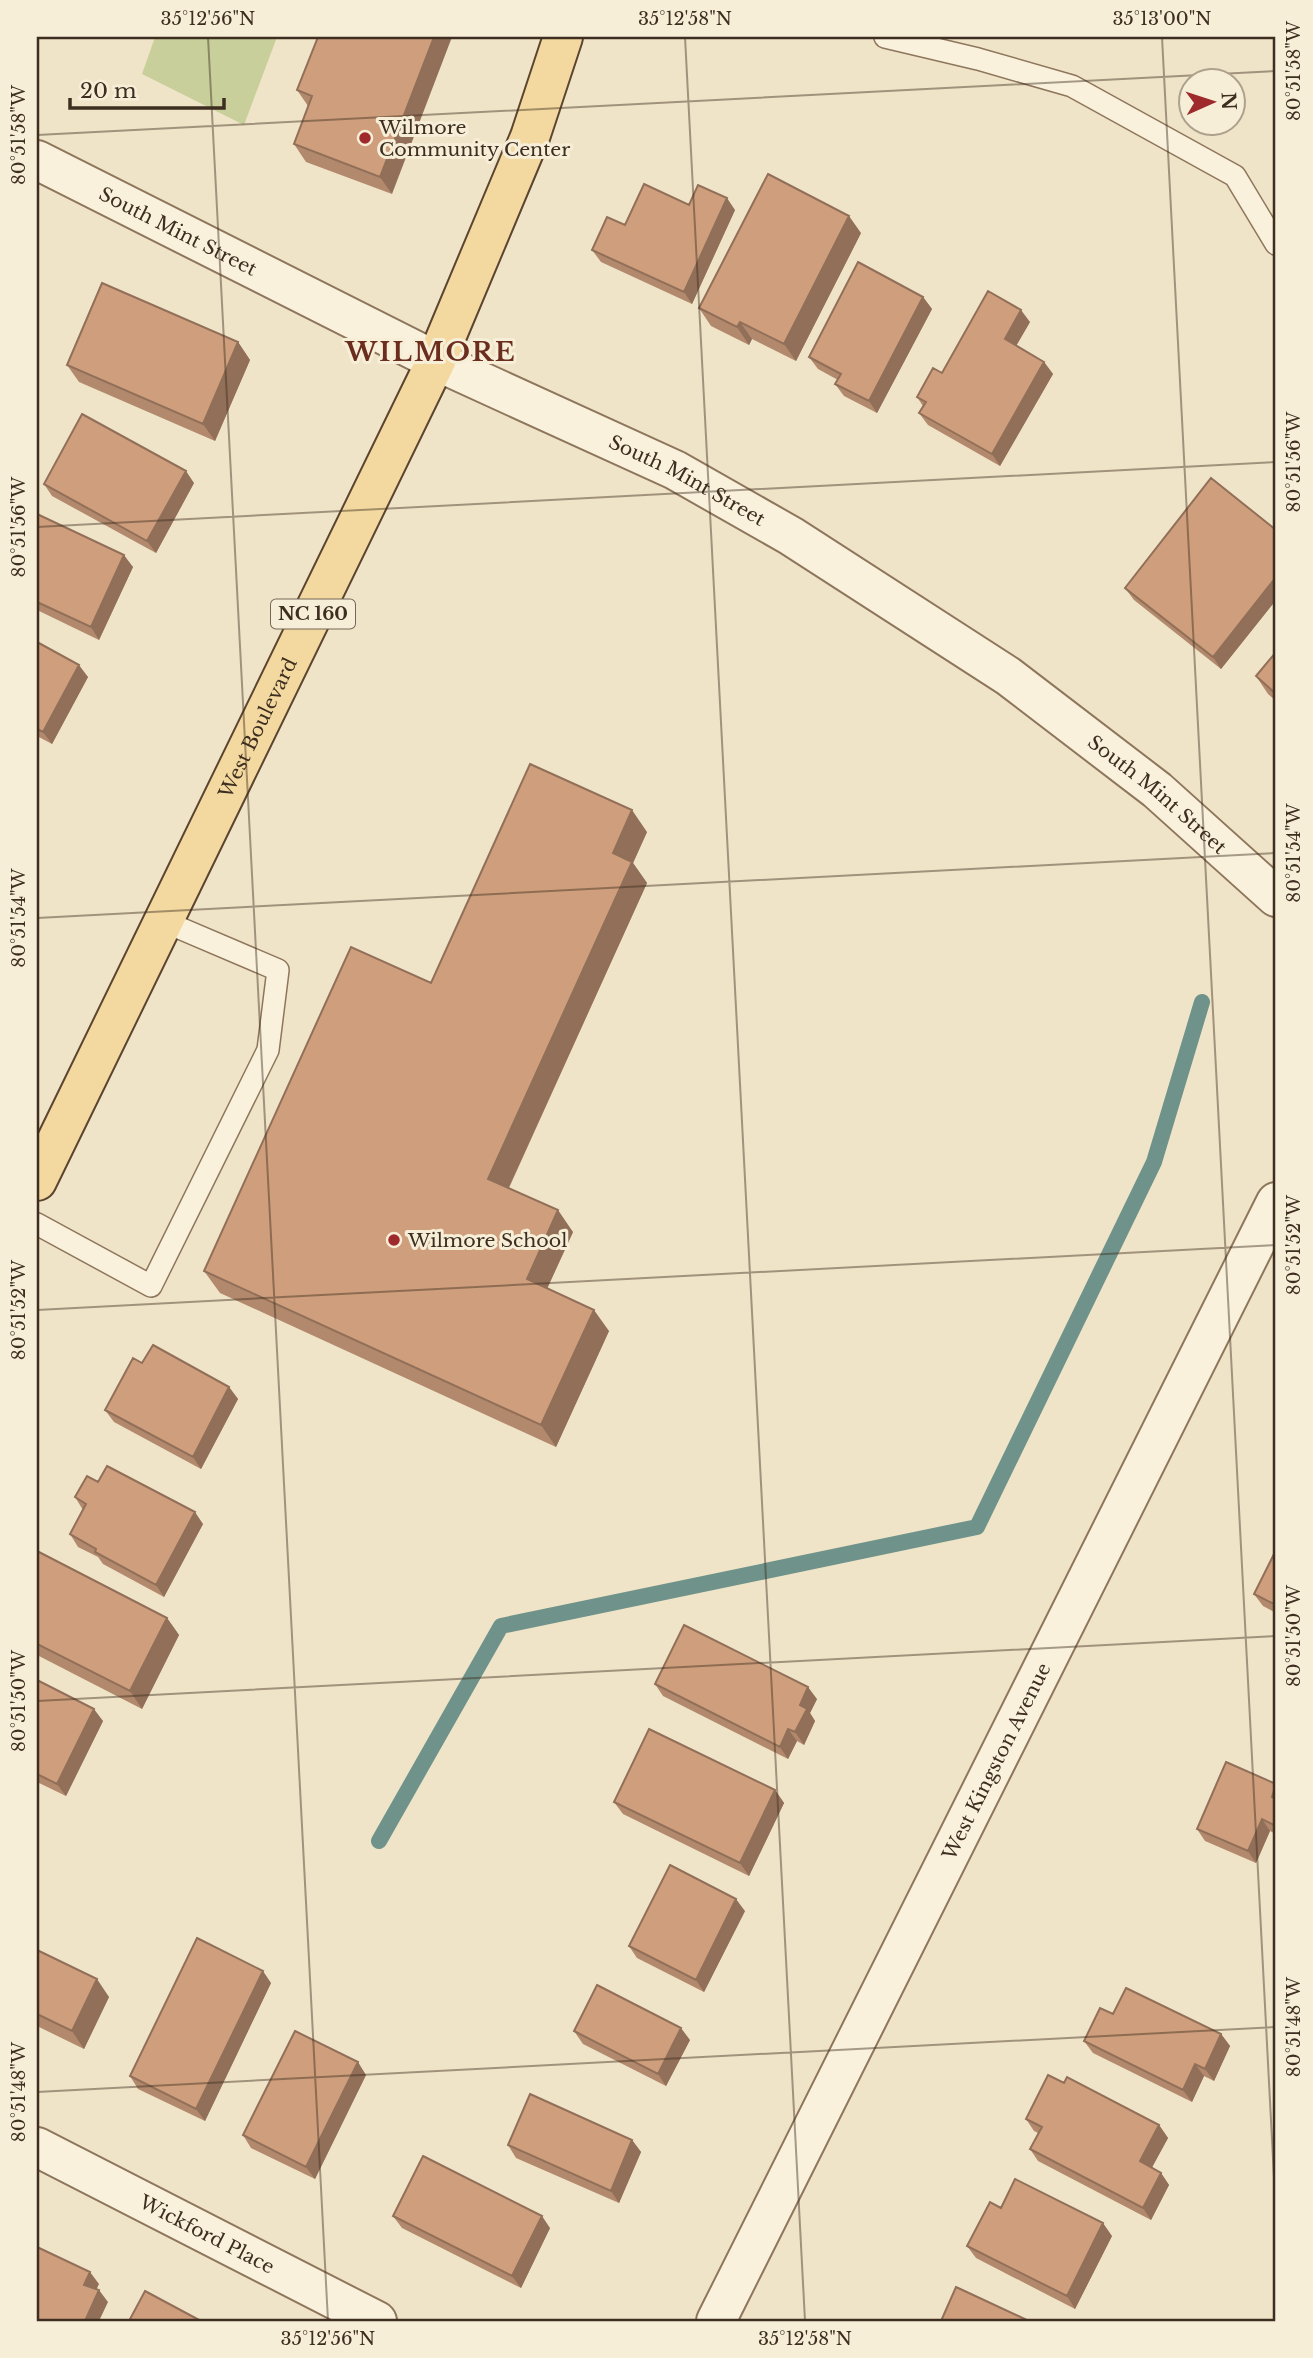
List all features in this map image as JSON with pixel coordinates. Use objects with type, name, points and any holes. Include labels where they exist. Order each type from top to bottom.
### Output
[{"type":"main road","name":"West Boulevard","points":[[37,1181],[436,361],[530,136],[563,37]]},
{"type":"street","name":"South Mint Street","points":[[37,160],[436,361],[675,470],[791,536],[1008,676],[1149,784],[1276,897]]},
{"type":"street","name":"West Kingston Avenue","points":[[716,2321],[1276,1202]]},
{"type":"street","name":"Wickford Place","points":[[37,2147],[377,2321]]},
{"type":"lane","points":[[885,37],[1072,86],[1235,176],[1276,244]]},
{"type":"lane","points":[[37,1224],[151,1286],[268,1050],[278,970],[163,922]]},
{"type":"green space","points":[[155,37],[277,37],[244,125],[142,74]]},
{"type":"building","name":"Wilmore Community Center","points":[[318,37],[434,37],[380,177],[294,144],[312,96],[297,90]]},
{"type":"building","points":[[768,174],[849,216],[784,344],[740,322],[737,327],[699,308]]},
{"type":"building","points":[[644,184],[689,205],[698,185],[727,198],[684,292],[592,250],[607,217],[625,225]]},
{"type":"building","points":[[858,262],[923,297],[869,401],[835,384],[841,374],[809,357]]},
{"type":"building","points":[[102,283],[238,342],[203,424],[67,365]]},
{"type":"building","points":[[988,291],[1021,310],[1005,339],[1044,362],[992,454],[919,413],[926,402],[917,397],[933,368],[942,373]]},
{"type":"building","points":[[82,414],[186,471],[147,541],[44,484]]},
{"type":"building","points":[[1211,478],[1276,530],[1276,577],[1213,657],[1125,588]]},
{"type":"building","points":[[37,514],[124,555],[91,627],[37,602]]},
{"type":"building","points":[[37,642],[79,665],[43,732],[37,729]]},
{"type":"building","points":[[1276,652],[1276,694],[1256,676]]},
{"type":"building","points":[[530,764],[632,810],[613,853],[632,862],[488,1179],[558,1210],[527,1279],[594,1310],[541,1425],[204,1271],[351,947],[431,983]]},
{"type":"building","points":[[153,1345],[229,1387],[193,1457],[105,1410],[133,1358],[142,1363]]},
{"type":"building","points":[[107,1466],[195,1512],[156,1585],[95,1552],[96,1549],[70,1534],[86,1504],[75,1497],[87,1476],[98,1482]]},
{"type":"building","points":[[1276,1550],[1276,1605],[1254,1594]]},
{"type":"building","points":[[37,1551],[167,1618],[130,1691],[37,1644]]},
{"type":"building","points":[[684,1625],[808,1687],[800,1705],[807,1709],[795,1732],[788,1729],[780,1747],[655,1684]]},
{"type":"building","points":[[37,1680],[94,1709],[57,1784],[37,1774]]},
{"type":"building","points":[[649,1729],[775,1790],[740,1863],[614,1802]]},
{"type":"building","points":[[1226,1762],[1276,1784],[1272,1797],[1276,1799],[1276,1826],[1262,1819],[1248,1851],[1197,1829]]},
{"type":"building","points":[[670,1865],[736,1899],[696,1980],[629,1946]]},
{"type":"building","points":[[197,1938],[263,1971],[196,2109],[130,2076]]},
{"type":"building","points":[[37,1950],[97,1979],[72,2031],[37,2014]]},
{"type":"building","points":[[597,1985],[681,2028],[658,2074],[574,2031]]},
{"type":"building","points":[[1126,1988],[1221,2034],[1205,2069],[1195,2064],[1183,2090],[1084,2041],[1100,2008],[1113,2014]]},
{"type":"building","points":[[295,2031],[358,2062],[306,2167],[243,2135]]},
{"type":"building","points":[[1048,2075],[1064,2083],[1067,2077],[1159,2125],[1140,2161],[1161,2173],[1143,2208],[1030,2149],[1042,2127],[1026,2119]]},
{"type":"building","points":[[530,2094],[632,2140],[611,2191],[508,2145]]},
{"type":"building","points":[[423,2156],[542,2216],[512,2276],[393,2216]]},
{"type":"building","points":[[1015,2179],[1103,2223],[1067,2296],[967,2246],[990,2202],[1001,2208]]},
{"type":"building","points":[[37,2247],[90,2272],[84,2285],[99,2290],[85,2321],[37,2321]]},
{"type":"building","points":[[956,2287],[1029,2321],[941,2321]]},
{"type":"building","points":[[145,2291],[201,2321],[129,2321]]},
{"type":"waterway","points":[[379,1841],[501,1626],[977,1527],[1154,1162],[1202,1002]]},
{"type":"place","name":"Wilmore Community Center","points":[[365,138]]},
{"type":"place","name":"Wilmore School","points":[[394,1240]]},
{"type":"district","name":"WILMORE","points":[[431,352]]}]
